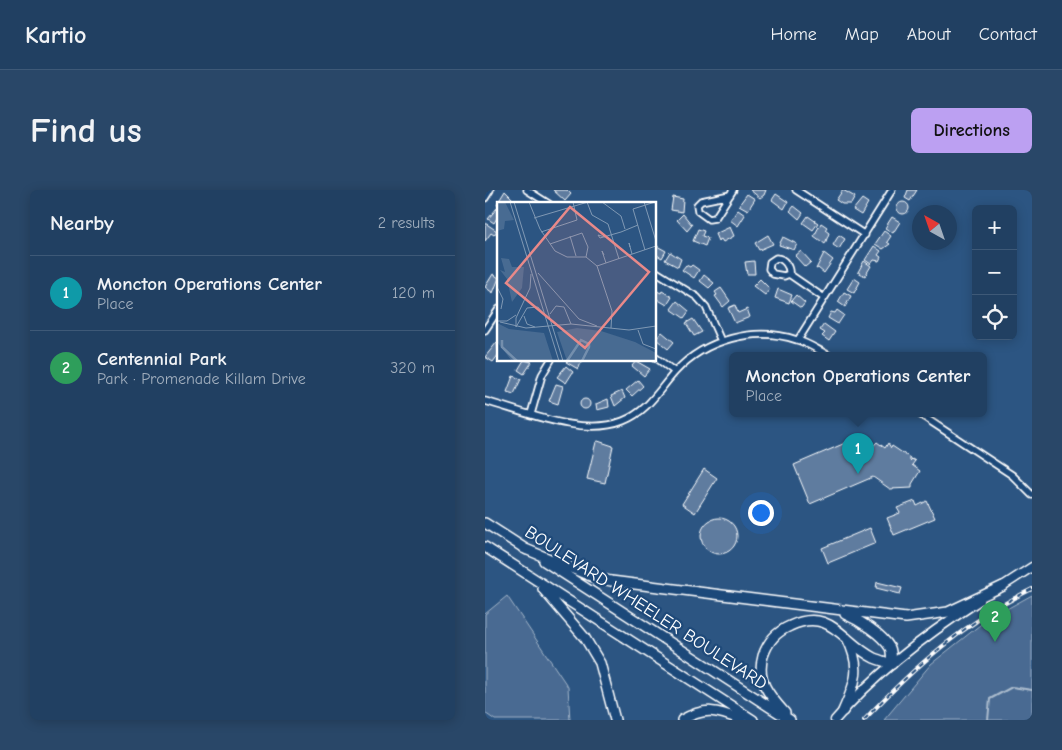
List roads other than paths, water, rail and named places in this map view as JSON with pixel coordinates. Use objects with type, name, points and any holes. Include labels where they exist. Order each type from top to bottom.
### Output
[{"type":"highway","name":"BOULEVARD WHEELER BOULEVARD","points":[[485,522],[791,720]]},
{"type":"highway","name":"BOULEVARD WHEELER BOULEVARD","points":[[485,548],[753,720]]},
{"type":"highway","points":[[485,548],[545,590],[585,638],[600,663],[615,720]]},
{"type":"highway","points":[[523,548],[593,577],[611,581],[906,618],[948,612],[1003,586]]},
{"type":"highway","points":[[791,720],[768,694],[761,680],[761,664],[766,647],[777,632],[803,620],[832,625],[873,657],[892,664],[890,649],[879,638],[856,619],[833,610]]},
{"type":"highway","points":[[843,711],[857,678],[857,663],[846,636]]},
{"type":"highway","points":[[682,720],[698,711],[722,712],[741,720]]},
{"type":"main road","points":[[835,720],[892,664],[923,638],[1032,567]]},
{"type":"street","points":[[485,198],[490,190]]},
{"type":"street","points":[[527,190],[546,202]]},
{"type":"street","points":[[796,190],[865,235]]},
{"type":"street","points":[[798,340],[893,190]]},
{"type":"street","points":[[731,193],[713,219],[709,219],[697,212],[697,206],[701,201],[731,193]]},
{"type":"street","points":[[656,272],[697,297],[706,306],[721,341]]},
{"type":"street","points":[[789,274],[824,298]]},
{"type":"street","points":[[485,330],[497,312]]},
{"type":"street","points":[[485,401],[575,425],[601,426],[622,421],[644,410],[675,372],[695,354],[721,341],[744,335],[770,334],[798,340],[822,352]]},
{"type":"street","points":[[656,358],[675,372]]},
{"type":"street","points":[[531,414],[542,375],[550,361]]},
{"type":"street","points":[[924,417],[1012,475],[1032,495]]},
{"type":"waterway","points":[[988,720],[990,699],[1012,687],[1032,690]]},
{"type":"railway","points":[[864,720],[902,682],[942,647],[985,616],[1032,589]]},
{"type":"place","name":"Moncton Operations Center","points":[[858,474]]},
{"type":"place","name":"Centennial Park","points":[[995,642]]}]
